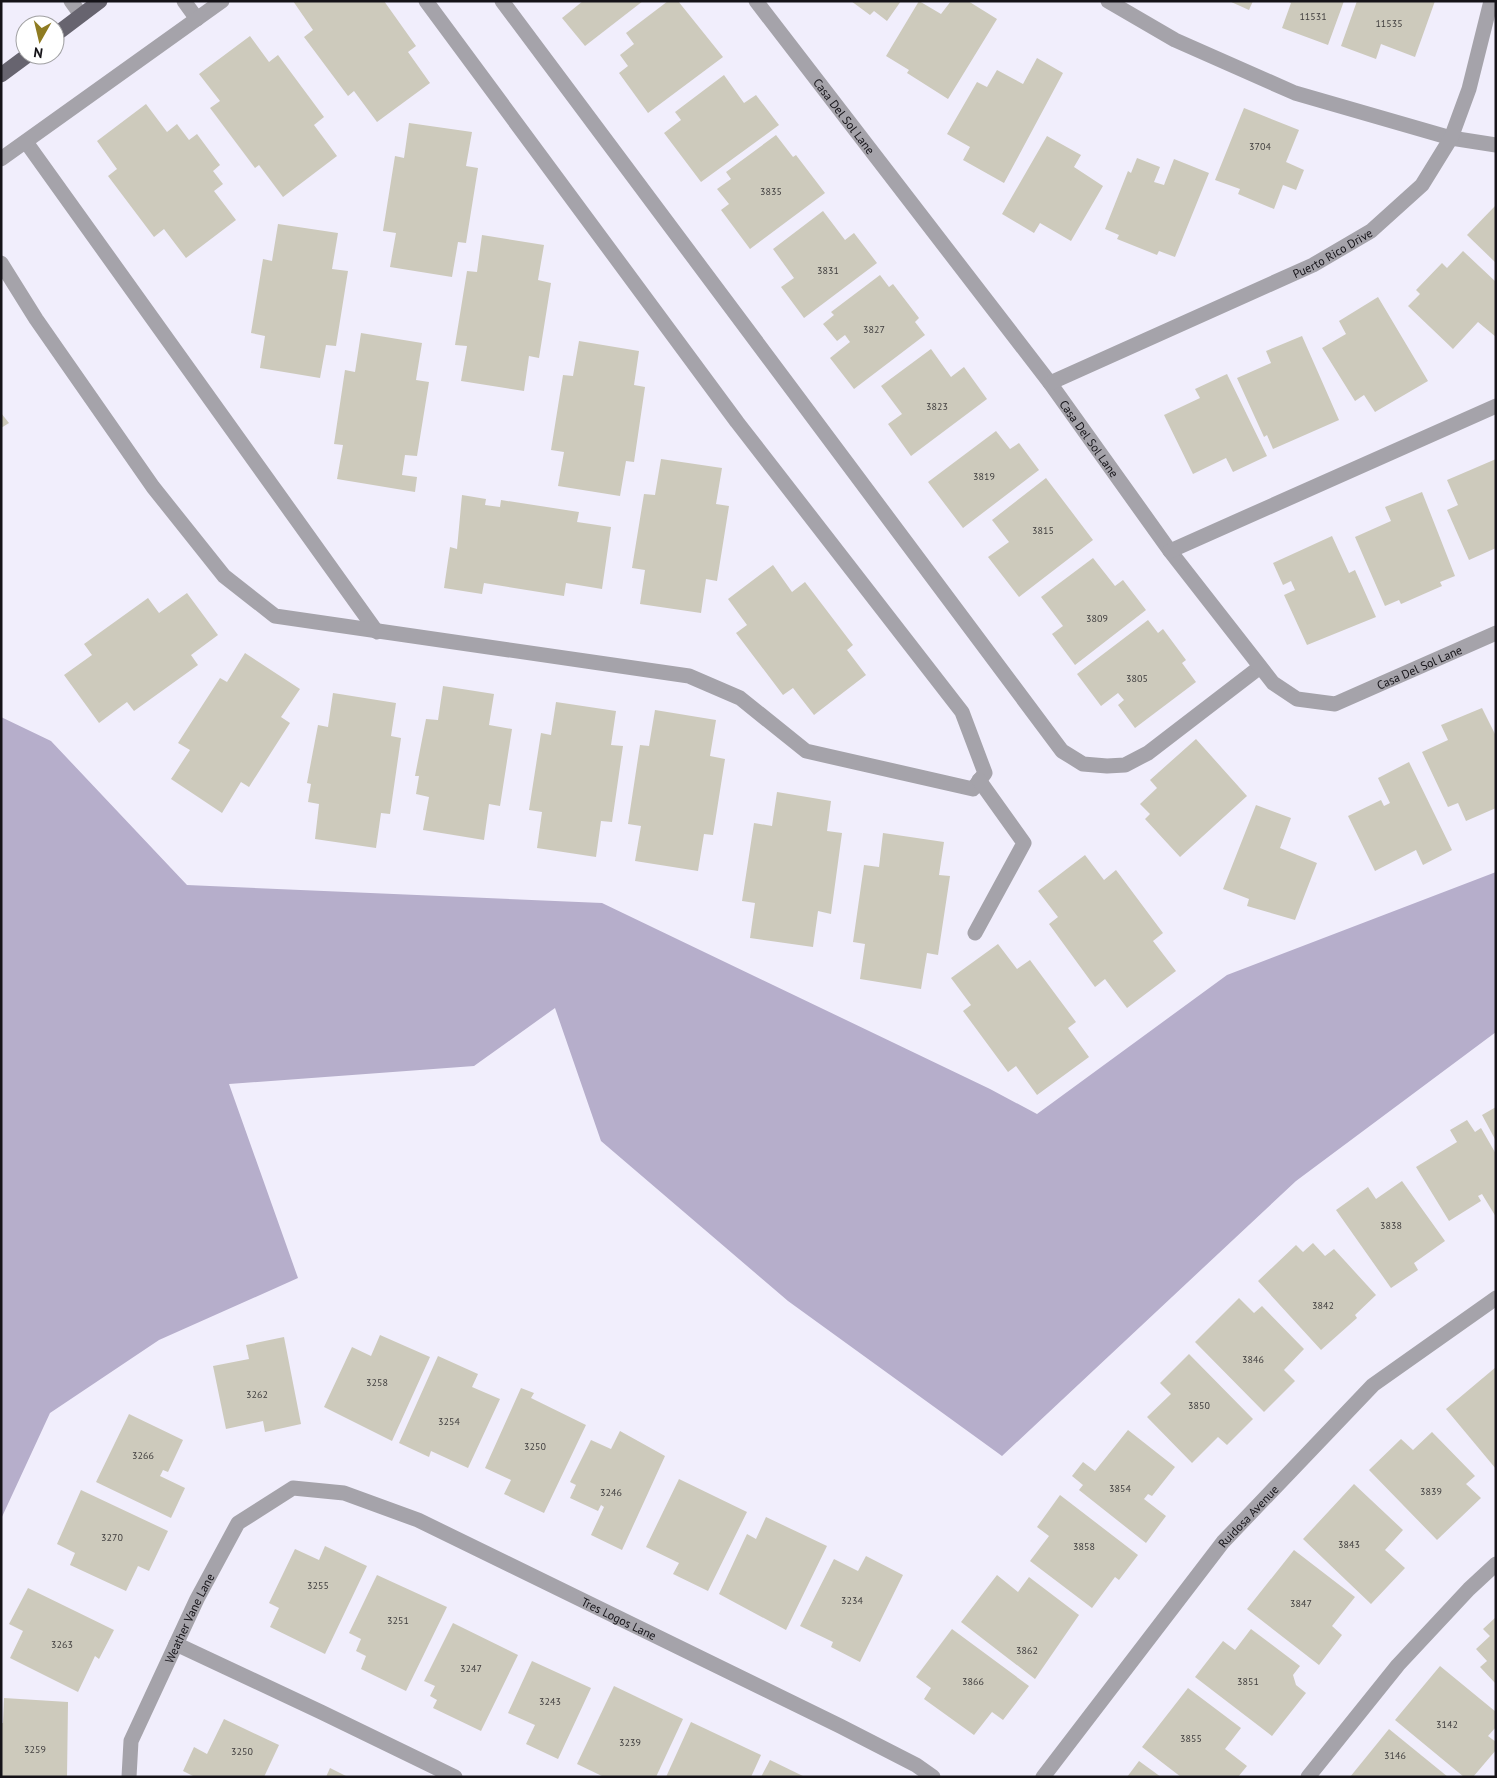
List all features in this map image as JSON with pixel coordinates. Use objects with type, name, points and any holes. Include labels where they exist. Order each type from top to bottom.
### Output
[{"type":"main road","points":[[65,27],[100,1]]},
{"type":"main road","points":[[1,75],[15,65]]},
{"type":"street","points":[[71,1],[81,15]]},
{"type":"street","points":[[184,1],[197,20]]},
{"type":"street","points":[[1,159],[222,1]]},
{"type":"street","points":[[1,263],[36,319],[153,487],[224,576],[275,616],[690,676],[740,698],[806,751],[973,789],[986,773],[962,712],[736,422],[426,1]]},
{"type":"street","points":[[502,1],[1062,751],[1083,764],[1125,765],[1148,753],[1260,667]]},
{"type":"street","name":"Casa Del Sol Lane","points":[[756,1],[1050,383],[1170,551],[1273,683],[1297,699],[1335,704],[1496,633]]},
{"type":"street","points":[[1108,1],[1175,40],[1295,93],[1451,138],[1496,145]]},
{"type":"street","name":"Puerto Rico Drive","points":[[1050,383],[1313,264],[1371,231],[1422,185],[1451,138],[1469,89],[1491,1]]},
{"type":"street","points":[[26,142],[377,632]]},
{"type":"street","points":[[1170,551],[1496,406]]},
{"type":"street","points":[[975,934],[1024,843],[980,780]]},
{"type":"street","name":"Ruidosa Avenue","points":[[1043,1777],[1223,1542],[1373,1385],[1496,1298]]},
{"type":"street","name":"Weather Vane Lane","points":[[129,1777],[131,1741],[197,1599],[238,1523],[293,1488]]},
{"type":"street","name":"Tres Logos Lane","points":[[293,1488],[344,1493],[418,1520],[840,1726],[916,1765],[933,1777]]},
{"type":"street","points":[[1308,1777],[1398,1665],[1469,1588],[1496,1564]]},
{"type":"street","points":[[176,1644],[455,1777]]},
{"type":"shaded area","points":[[1,717],[51,741],[187,885],[602,903],[990,1089],[1037,1114],[1227,975],[1496,872],[1496,1032],[1296,1181],[1002,1456],[788,1301],[601,1141],[555,1008],[474,1066],[229,1084],[298,1278],[159,1340],[50,1413],[1,1519]]},
{"type":"building","points":[[293,1],[384,1],[416,46],[408,52],[430,83],[377,122],[354,91],[348,96],[304,37],[313,30]]},
{"type":"building","points":[[583,1],[643,1],[585,46],[562,18]]},
{"type":"building","points":[[668,1],[678,1],[723,57],[648,113],[619,73],[628,66],[620,55],[634,44],[626,33]]},
{"type":"building","points":[[851,1],[901,1],[887,21],[874,11],[870,15]]},
{"type":"building","points":[[919,1],[941,14],[951,1],[968,1],[997,19],[948,99],[907,73],[909,70],[886,56]]},
{"type":"building","points":[[1229,1],[1253,1],[1249,10]]},
{"type":"building","points":[[1287,1],[1344,1],[1328,45],[1282,28],[1291,3]]},
{"type":"building","points":[[1357,1],[1435,1],[1415,57],[1381,44],[1376,59],[1341,46]]},
{"type":"building","points":[[250,36],[269,62],[278,55],[324,117],[314,125],[337,156],[283,197],[259,165],[255,168],[210,108],[220,101],[199,74]]},
{"type":"building","points":[[1037,58],[1063,73],[1004,183],[963,160],[970,147],[947,134],[977,82],[987,87],[997,70],[1023,84]]},
{"type":"building","points":[[724,75],[744,103],[756,95],[779,125],[701,182],[664,133],[681,120],[675,112]]},
{"type":"building","points":[[146,104],[167,132],[177,124],[189,140],[197,134],[220,165],[213,171],[223,184],[214,191],[236,220],[186,258],[164,229],[154,237],[108,176],[117,169],[97,141]]},
{"type":"building","points":[[1244,108],[1299,130],[1286,162],[1304,170],[1296,190],[1283,185],[1274,209],[1238,194],[1240,189],[1215,180]]},
{"type":"building","points":[[409,123],[472,132],[466,166],[478,168],[466,243],[458,242],[452,277],[390,267],[396,233],[383,231],[395,156],[404,158]]},
{"type":"building","points":[[776,135],[793,157],[796,155],[825,193],[750,249],[721,210],[729,204],[717,189],[731,179],[726,172]]},
{"type":"building","points":[[1047,136],[1081,155],[1074,167],[1103,186],[1071,241],[1040,223],[1034,233],[1002,214]]},
{"type":"building","points":[[1137,158],[1160,167],[1154,182],[1164,185],[1174,159],[1209,173],[1175,257],[1159,251],[1157,255],[1117,239],[1119,235],[1105,229],[1128,171],[1131,173]]},
{"type":"building","points":[[1496,205],[1496,263],[1467,235]]},
{"type":"building","points":[[823,211],[845,240],[854,233],[877,263],[804,318],[781,287],[794,278],[773,249]]},
{"type":"building","points":[[278,224],[338,233],[332,269],[348,271],[336,346],[326,345],[320,378],[260,368],[265,336],[251,333],[263,259],[272,261]]},
{"type":"building","points":[[482,235],[544,245],[538,280],[551,283],[539,358],[529,356],[524,391],[461,381],[467,346],[455,345],[467,271],[477,272]]},
{"type":"building","points":[[1463,251],[1496,282],[1496,337],[1478,322],[1453,349],[1408,306],[1420,294],[1416,290],[1442,263],[1447,268]]},
{"type":"building","points":[[880,275],[889,287],[893,284],[919,318],[915,322],[925,335],[854,389],[830,358],[850,342],[845,335],[837,341],[823,324],[834,315],[831,312]]},
{"type":"building","points":[[1378,297],[1428,381],[1375,412],[1364,395],[1355,401],[1322,348],[1346,334],[1339,321]]},
{"type":"building","points":[[361,333],[422,343],[416,380],[429,382],[417,456],[405,455],[402,475],[417,477],[415,492],[337,479],[343,445],[334,444],[345,370],[355,372]]},
{"type":"building","points":[[1302,336],[1339,420],[1273,449],[1267,435],[1264,437],[1237,378],[1271,363],[1266,351]]},
{"type":"building","points":[[579,341],[639,351],[634,385],[645,387],[634,462],[626,461],[620,496],[558,486],[564,452],[551,450],[563,375],[573,376]]},
{"type":"building","points":[[931,349],[951,377],[964,367],[987,399],[911,456],[888,424],[902,414],[881,386]]},
{"type":"building","points":[[1227,374],[1267,456],[1233,472],[1226,458],[1193,474],[1164,415],[1200,398],[1195,389]]},
{"type":"building","points":[[1,413],[9,423],[1,428]]},
{"type":"building","points":[[996,431],[1010,449],[1019,443],[1039,470],[963,528],[928,482]]},
{"type":"building","points":[[661,459],[722,468],[716,504],[729,506],[717,581],[706,579],[701,613],[640,604],[645,570],[632,568],[644,494],[655,495]]},
{"type":"building","points":[[1496,459],[1496,548],[1469,560],[1447,510],[1458,505],[1447,480]]},
{"type":"building","points":[[1046,478],[1093,540],[1019,597],[988,557],[1009,542],[992,520]]},
{"type":"building","points":[[1422,492],[1455,576],[1440,582],[1442,586],[1401,604],[1399,600],[1385,606],[1355,537],[1391,521],[1385,507]]},
{"type":"building","points":[[462,495],[486,499],[485,505],[500,507],[501,500],[579,512],[577,522],[611,527],[602,589],[566,583],[564,596],[484,583],[482,594],[444,588],[450,547],[457,549]]},
{"type":"building","points":[[1332,536],[1349,573],[1355,570],[1376,617],[1307,645],[1284,595],[1295,590],[1291,581],[1283,585],[1273,563]]},
{"type":"building","points":[[1093,558],[1115,586],[1123,580],[1146,610],[1075,665],[1052,634],[1063,626],[1041,597]]},
{"type":"building","points":[[773,565],[792,592],[805,582],[853,645],[847,650],[866,675],[814,715],[793,688],[783,695],[736,633],[747,625],[728,599]]},
{"type":"building","points":[[187,593],[218,635],[191,655],[198,665],[134,711],[127,702],[99,723],[64,675],[92,655],[84,644],[148,598],[159,613]]},
{"type":"building","points":[[1148,620],[1158,633],[1163,629],[1186,660],[1182,663],[1196,682],[1135,728],[1118,705],[1124,700],[1118,693],[1101,706],[1077,674]]},
{"type":"building","points":[[245,653],[300,689],[281,717],[290,723],[249,787],[241,782],[222,813],[171,779],[190,750],[178,743],[220,678],[227,682]]},
{"type":"building","points":[[443,686],[494,694],[489,725],[512,729],[500,806],[489,804],[484,840],[423,830],[429,797],[416,794],[419,776],[415,776],[426,719],[438,720]]},
{"type":"building","points":[[333,693],[396,703],[391,736],[401,738],[390,814],[381,813],[376,848],[315,839],[319,804],[308,802],[311,784],[307,783],[318,725],[328,727]]},
{"type":"building","points":[[556,702],[616,711],[611,745],[623,746],[612,822],[601,821],[596,857],[537,848],[542,812],[529,810],[541,733],[551,735]]},
{"type":"building","points":[[1482,708],[1496,736],[1496,808],[1466,821],[1458,803],[1448,807],[1422,752],[1448,740],[1441,725]]},
{"type":"building","points":[[655,710],[716,720],[710,756],[725,759],[713,835],[704,834],[698,871],[635,861],[641,826],[628,824],[640,745],[649,746]]},
{"type":"building","points":[[1196,739],[1247,796],[1180,857],[1145,819],[1150,814],[1140,804],[1157,788],[1150,780]]},
{"type":"building","points":[[1409,762],[1452,850],[1423,865],[1416,850],[1375,871],[1348,816],[1381,800],[1384,806],[1390,803],[1378,778]]},
{"type":"building","points":[[777,792],[831,801],[827,831],[842,833],[831,914],[818,911],[813,947],[750,938],[755,903],[742,901],[754,823],[772,826]]},
{"type":"building","points":[[1256,805],[1291,818],[1280,848],[1317,863],[1295,920],[1247,906],[1249,899],[1223,889]]},
{"type":"building","points":[[883,833],[944,842],[939,875],[950,876],[938,955],[927,953],[921,989],[860,979],[865,944],[853,942],[864,865],[879,867]]},
{"type":"building","points":[[1085,855],[1104,880],[1116,870],[1163,933],[1153,941],[1176,971],[1127,1008],[1105,979],[1095,987],[1049,924],[1058,917],[1038,891]]},
{"type":"building","points":[[998,944],[1017,969],[1030,960],[1076,1022],[1068,1028],[1089,1057],[1037,1095],[1016,1066],[1008,1072],[963,1011],[971,1005],[951,978]]},
{"type":"building","points":[[1496,1107],[1496,1141],[1482,1115]]},
{"type":"building","points":[[1467,1120],[1475,1132],[1481,1128],[1496,1154],[1496,1217],[1482,1194],[1478,1196],[1481,1201],[1449,1221],[1416,1167],[1457,1142],[1450,1130]]},
{"type":"building","points":[[1402,1181],[1445,1241],[1414,1263],[1418,1270],[1391,1288],[1336,1210],[1368,1187],[1376,1199]]},
{"type":"building","points":[[1313,1243],[1325,1256],[1334,1249],[1376,1295],[1355,1315],[1357,1318],[1321,1350],[1258,1281],[1296,1245],[1303,1252]]},
{"type":"building","points":[[1239,1298],[1254,1313],[1262,1306],[1304,1349],[1284,1370],[1295,1381],[1264,1412],[1195,1342]]},
{"type":"building","points":[[380,1335],[430,1357],[392,1441],[324,1407],[352,1347],[371,1356]]},
{"type":"building","points":[[284,1337],[301,1424],[265,1432],[263,1421],[226,1429],[213,1366],[249,1359],[246,1345]]},
{"type":"building","points":[[1189,1354],[1253,1419],[1227,1445],[1218,1437],[1192,1463],[1147,1417],[1171,1394],[1160,1383]]},
{"type":"building","points":[[438,1356],[478,1374],[472,1387],[500,1399],[468,1468],[431,1451],[429,1457],[399,1443]]},
{"type":"building","points":[[1496,1367],[1496,1469],[1446,1409]]},
{"type":"building","points":[[521,1388],[534,1393],[531,1398],[586,1425],[544,1513],[504,1494],[511,1480],[485,1468]]},
{"type":"building","points":[[129,1414],[183,1440],[168,1472],[163,1470],[160,1476],[185,1488],[171,1518],[96,1482]]},
{"type":"building","points":[[1128,1430],[1175,1467],[1152,1496],[1148,1494],[1144,1499],[1166,1516],[1146,1543],[1079,1490],[1083,1485],[1072,1476],[1083,1462],[1095,1471]]},
{"type":"building","points":[[620,1431],[665,1456],[622,1550],[591,1535],[604,1507],[601,1505],[598,1511],[570,1498],[576,1485],[570,1482],[591,1440],[611,1449]]},
{"type":"building","points":[[1432,1432],[1475,1476],[1466,1484],[1481,1498],[1437,1540],[1369,1470],[1401,1439],[1413,1450]]},
{"type":"building","points":[[679,1479],[747,1512],[708,1591],[673,1574],[679,1563],[646,1547]]},
{"type":"building","points":[[1354,1484],[1403,1530],[1385,1550],[1405,1568],[1371,1604],[1303,1539]]},
{"type":"building","points":[[81,1490],[168,1531],[149,1571],[138,1566],[126,1591],[70,1565],[75,1553],[57,1544]]},
{"type":"building","points":[[1060,1495],[1138,1555],[1119,1580],[1115,1577],[1092,1608],[1030,1561],[1049,1536],[1037,1527]]},
{"type":"building","points":[[766,1517],[827,1546],[786,1630],[719,1594],[747,1534],[756,1539]]},
{"type":"building","points":[[325,1546],[367,1566],[325,1654],[270,1627],[279,1608],[269,1603],[295,1549],[319,1560]]},
{"type":"building","points":[[1294,1550],[1355,1597],[1332,1626],[1342,1635],[1319,1665],[1247,1609]]},
{"type":"building","points":[[866,1556],[903,1575],[860,1662],[831,1647],[833,1642],[800,1626],[834,1559],[858,1571]]},
{"type":"building","points":[[377,1575],[447,1607],[406,1691],[361,1669],[366,1656],[356,1651],[361,1639],[349,1633]]},
{"type":"building","points":[[997,1575],[1018,1592],[1029,1577],[1079,1615],[1035,1679],[961,1622]]},
{"type":"building","points":[[28,1588],[114,1630],[99,1659],[95,1656],[78,1692],[10,1658],[23,1631],[9,1624]]},
{"type":"building","points":[[1496,1617],[1496,1684],[1480,1667],[1487,1661],[1476,1649],[1490,1636],[1483,1629]]},
{"type":"building","points":[[453,1623],[518,1655],[481,1731],[433,1708],[437,1700],[430,1696],[435,1686],[424,1681]]},
{"type":"building","points":[[952,1629],[1029,1686],[1003,1720],[992,1712],[974,1735],[924,1699],[931,1688],[916,1677]]},
{"type":"building","points":[[1251,1629],[1300,1666],[1293,1675],[1296,1685],[1306,1693],[1272,1736],[1195,1677],[1223,1641],[1235,1650]]},
{"type":"building","points":[[532,1661],[591,1688],[558,1759],[526,1744],[535,1725],[508,1713]]},
{"type":"building","points":[[1440,1666],[1496,1712],[1496,1727],[1488,1736],[1496,1742],[1496,1750],[1473,1777],[1464,1777],[1395,1720]]},
{"type":"building","points":[[614,1686],[683,1719],[656,1777],[604,1777],[577,1764]]},
{"type":"building","points":[[1188,1688],[1241,1728],[1225,1749],[1247,1766],[1238,1777],[1181,1777],[1142,1747]]},
{"type":"building","points":[[4,1698],[68,1702],[67,1777],[1,1776],[1,1723],[3,1723]]},
{"type":"building","points":[[224,1719],[279,1745],[264,1777],[195,1777],[183,1771],[194,1747],[207,1754]]},
{"type":"building","points":[[691,1722],[761,1755],[751,1777],[666,1777]]},
{"type":"building","points":[[1389,1729],[1448,1777],[1350,1777]]},
{"type":"building","points":[[770,1760],[805,1777],[761,1777]]},
{"type":"building","points":[[1139,1761],[1161,1777],[1127,1777]]},
{"type":"building","points":[[330,1768],[348,1777],[326,1777]]}]
